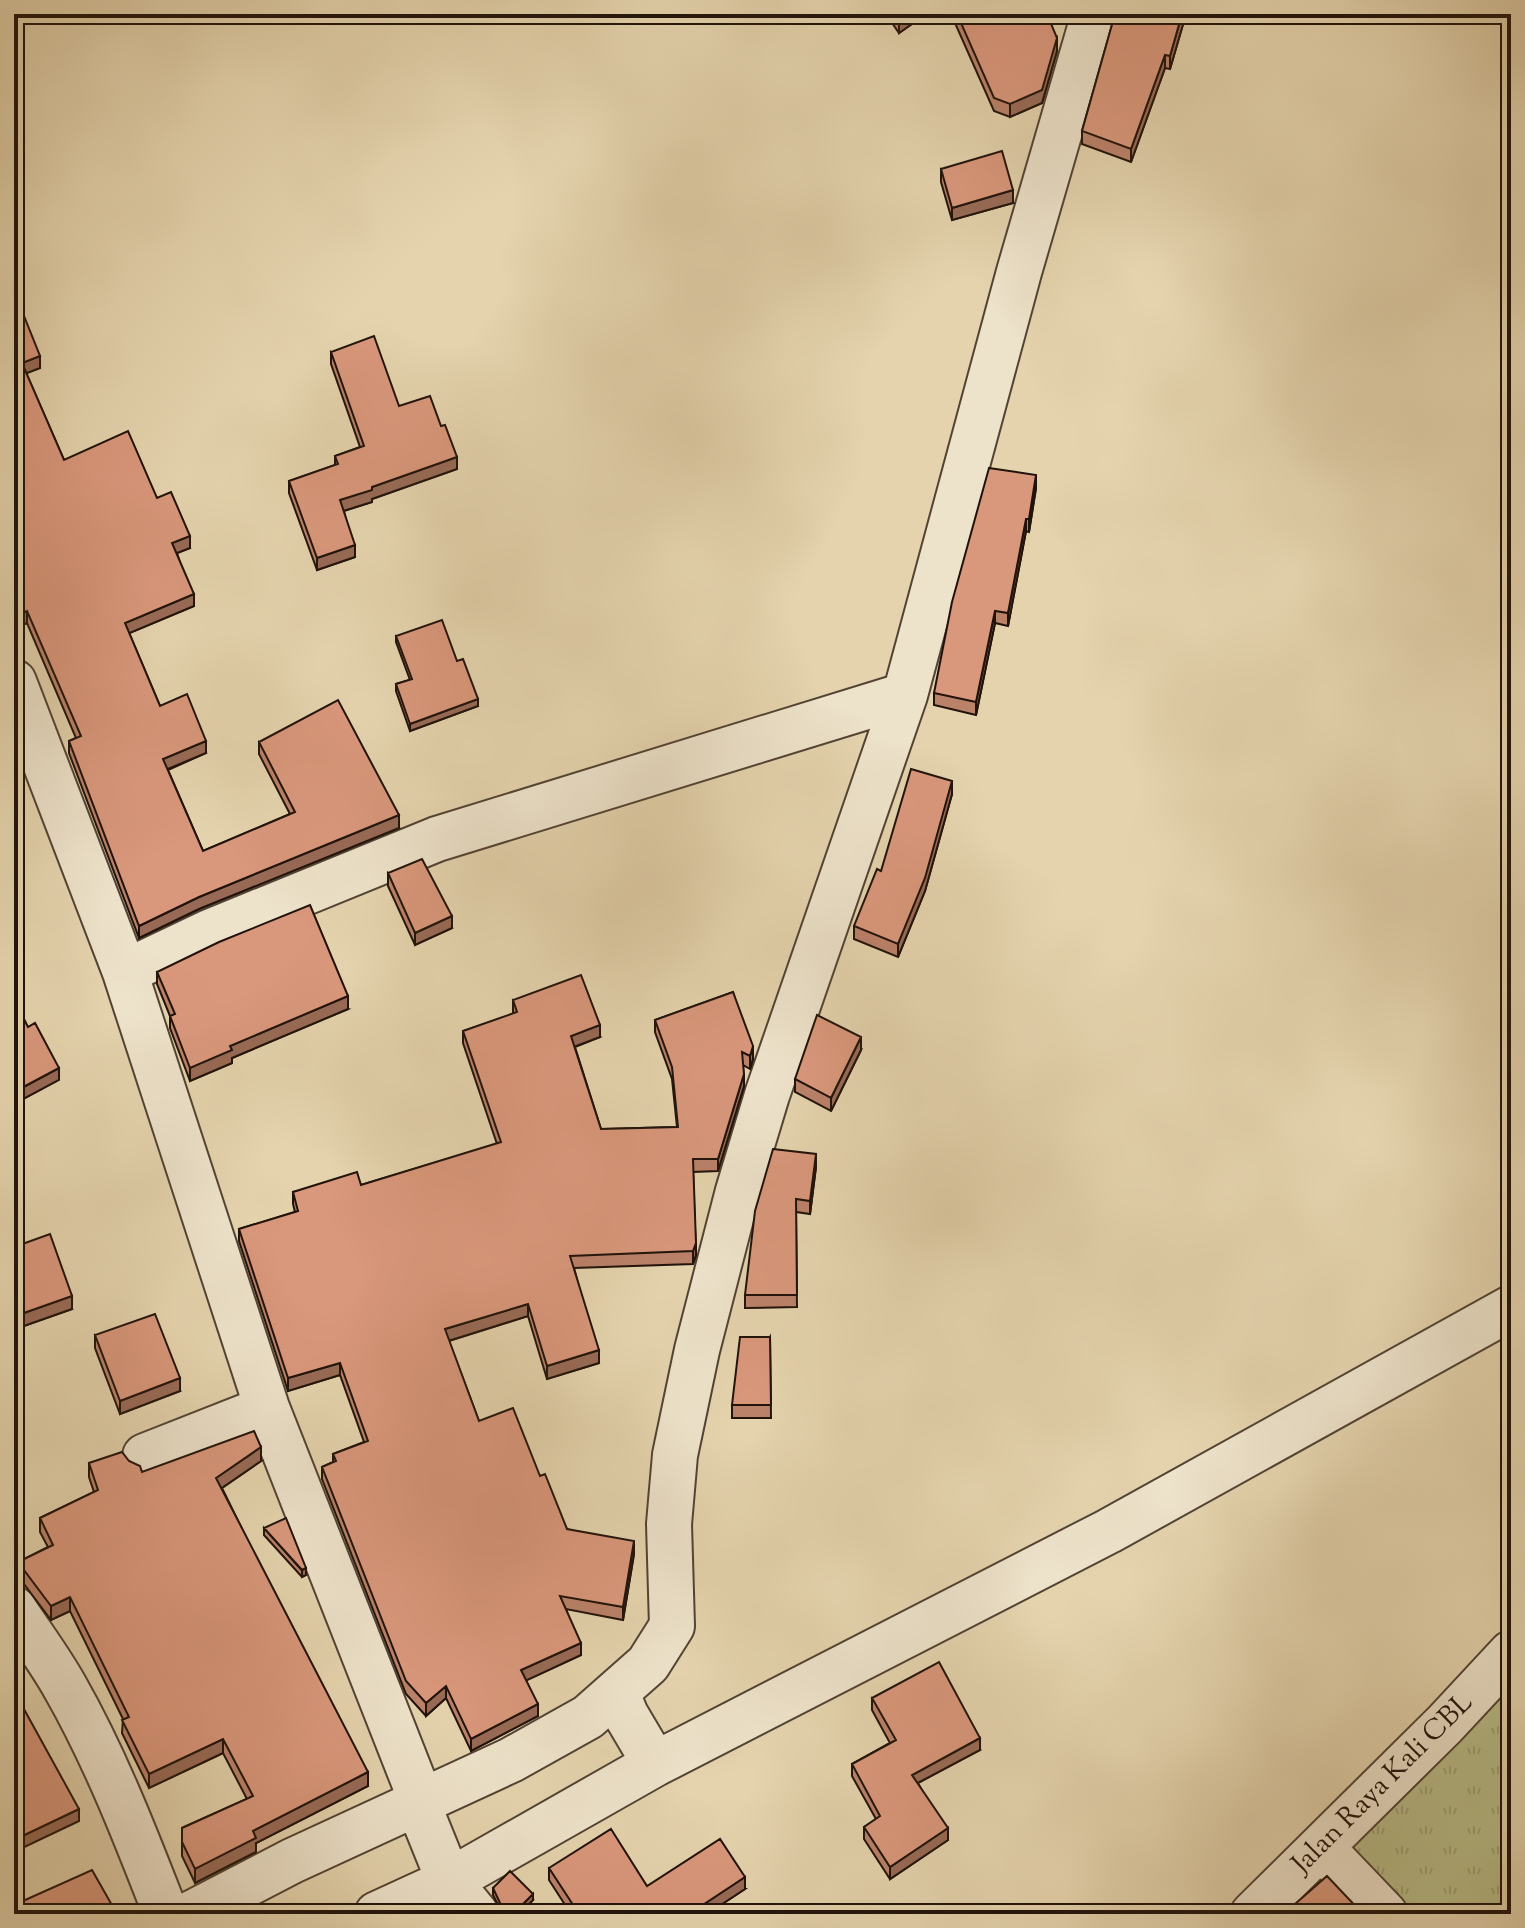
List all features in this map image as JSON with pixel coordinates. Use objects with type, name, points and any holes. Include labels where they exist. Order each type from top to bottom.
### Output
[{"type":"street","points":[[636,1730],[648,1664],[672,1626],[669,1524],[675,1455],[697,1350],[738,1191],[767,1095],[905,695],[1019,272],[1094,14]]},
{"type":"street","points":[[14,682],[125,972],[267,1408],[445,1870],[476,1914]]},
{"type":"street","points":[[125,972],[222,927],[437,839],[905,695]]},
{"type":"street","points":[[377,1914],[445,1870],[636,1730],[1109,1531],[1511,1308]]},
{"type":"street","points":[[145,1456],[267,1408]]},
{"type":"street","points":[[14,1609],[64,1686],[99,1752],[166,1914]]},
{"type":"street","name":"Jalan Raya Kali CBL","points":[[1253,1914],[1445,1724],[1511,1653]]},
{"type":"street","points":[[190,1914],[292,1861],[422,1809],[588,1717],[636,1730]]},
{"type":"street","points":[[1321,1847],[1385,1914]]},
{"type":"green space","points":[[1511,1653],[1511,1914],[1385,1914],[1321,1847]]},
{"type":"building","points":[[894,14],[908,14],[899,20]]},
{"type":"building","points":[[957,14],[1028,14],[1031,21],[1047,14],[1057,38],[1042,90],[1010,104],[994,98]]},
{"type":"building","points":[[1115,14],[1182,14],[1170,56],[1165,55],[1131,149],[1082,131]]},
{"type":"building","points":[[1002,151],[1013,190],[952,208],[941,169]]},
{"type":"building","points":[[16,296],[40,356],[22,363],[64,460],[128,431],[157,498],[171,492],[190,536],[172,543],[194,594],[125,623],[160,706],[187,694],[206,741],[163,759],[203,851],[295,812],[259,742],[338,700],[399,815],[199,897],[139,926],[69,741],[81,736],[27,611],[14,616]]},
{"type":"building","points":[[374,336],[399,406],[430,396],[457,457],[340,500],[355,545],[317,558],[289,481],[338,464],[335,456],[364,446],[331,352]]},
{"type":"building","points":[[989,468],[1036,475],[1008,613],[995,611],[976,702],[934,693],[952,602]]},
{"type":"building","points":[[442,620],[457,661],[463,659],[478,699],[410,724],[396,684],[412,679],[396,636]]},
{"type":"building","points":[[911,769],[952,781],[925,878],[898,944],[854,926],[877,869],[881,871]]},
{"type":"building","points":[[422,859],[452,916],[415,933],[388,873]]},
{"type":"building","points":[[310,905],[348,996],[230,1046],[232,1050],[190,1068],[170,1016],[175,1014],[157,972],[219,942]]},
{"type":"building","points":[[581,975],[600,1025],[571,1036],[601,1129],[678,1127],[672,1067],[655,1020],[733,992],[753,1046],[750,1056],[742,1052],[744,1074],[718,1159],[693,1159],[696,1243],[693,1251],[570,1256],[599,1350],[547,1366],[528,1304],[445,1329],[479,1421],[513,1408],[540,1476],[545,1474],[567,1529],[634,1541],[623,1607],[560,1596],[581,1643],[521,1670],[538,1704],[471,1739],[446,1686],[426,1703],[406,1681],[322,1467],[336,1461],[333,1454],[368,1441],[340,1363],[288,1378],[239,1229],[298,1211],[293,1192],[357,1172],[361,1185],[501,1142],[463,1031],[517,1012],[513,1000]]},
{"type":"building","points":[[14,999],[28,1027],[35,1023],[59,1068],[14,1092]]},
{"type":"building","points":[[817,1015],[861,1037],[831,1098],[795,1079]]},
{"type":"building","points":[[773,1149],[816,1154],[810,1201],[796,1199],[797,1295],[745,1295],[755,1211]]},
{"type":"building","points":[[50,1234],[72,1296],[21,1314],[14,1294],[14,1247]]},
{"type":"building","points":[[155,1314],[180,1378],[120,1401],[95,1335]]},
{"type":"building","points":[[740,1337],[770,1337],[771,1405],[732,1405]]},
{"type":"building","points":[[254,1431],[261,1447],[216,1478],[368,1772],[253,1831],[256,1838],[195,1869],[182,1842],[182,1828],[253,1796],[223,1739],[149,1774],[122,1720],[129,1717],[70,1597],[51,1606],[18,1562],[53,1545],[40,1518],[98,1490],[89,1463],[122,1452],[129,1461],[140,1466],[142,1472]]},
{"type":"building","points":[[286,1518],[306,1568],[302,1570],[264,1528]]},
{"type":"building","points":[[939,1662],[980,1738],[912,1775],[948,1828],[890,1867],[864,1827],[880,1816],[852,1764],[896,1740],[872,1698]]},
{"type":"building","points":[[14,1691],[79,1809],[14,1840]]},
{"type":"building","points":[[611,1829],[647,1886],[720,1839],[745,1877],[689,1914],[579,1914],[549,1868]]},
{"type":"building","points":[[92,1870],[117,1914],[14,1914],[14,1905]]},
{"type":"building","points":[[510,1871],[533,1894],[513,1914],[505,1914],[500,1909],[493,1888]]},
{"type":"building","points":[[1327,1876],[1363,1914],[1304,1914],[1295,1904]]},
{"type":"building","points":[[793,1907],[798,1914],[782,1914]]}]
